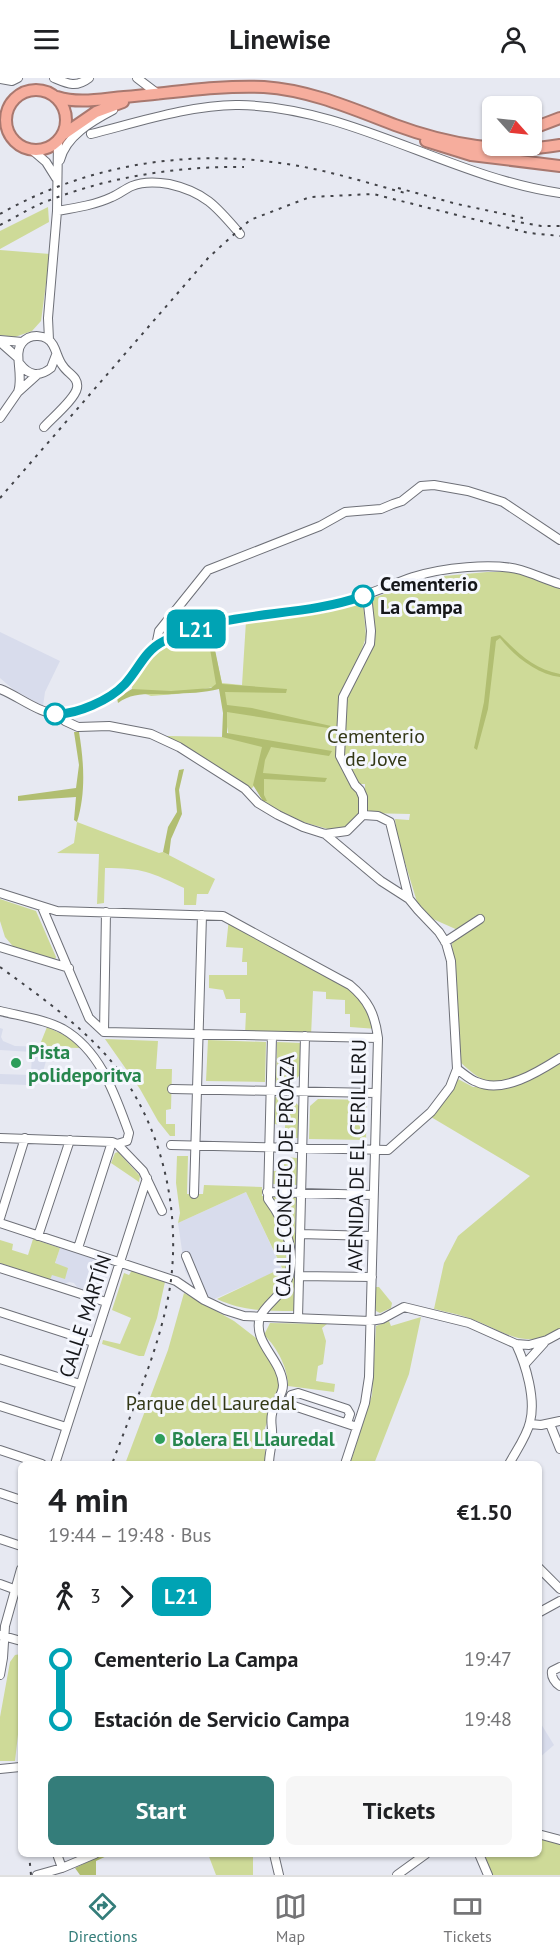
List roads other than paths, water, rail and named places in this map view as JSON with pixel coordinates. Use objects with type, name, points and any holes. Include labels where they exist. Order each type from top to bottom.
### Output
[{"type":"highway","points":[[158,94],[104,108],[50,148],[32,150],[22,147],[13,140],[8,130],[4,110],[14,98],[34,89],[57,97],[88,102],[191,89],[266,87],[308,94],[397,126],[439,138],[484,147],[546,148],[560,145]]},
{"type":"highway","points":[[57,97],[64,105],[67,116],[67,126],[61,138]]},
{"type":"highway","points":[[375,117],[391,118],[466,140],[482,141]]},
{"type":"highway","points":[[542,125],[560,118]]},
{"type":"highway","points":[[397,126],[415,137],[471,155],[560,166]]},
{"type":"highway","points":[[0,139],[13,140]]},
{"type":"street","points":[[0,79],[12,81],[18,78]]},
{"type":"street","points":[[54,78],[73,86],[89,78]]},
{"type":"street","points":[[137,78],[158,94]]},
{"type":"street","points":[[56,174],[61,155],[70,141],[99,118],[129,101]]},
{"type":"street","points":[[91,134],[204,108],[237,105],[271,107],[309,113],[503,181],[560,193]]},
{"type":"street","points":[[49,340],[48,318],[57,211],[56,174],[61,138]]},
{"type":"street","points":[[32,150],[56,174]]},
{"type":"street","points":[[57,211],[82,207],[110,198],[134,185],[148,182],[161,183],[197,192],[222,213],[240,234]]},
{"type":"street","points":[[0,341],[22,342],[34,335],[48,318]]},
{"type":"street","points":[[34,335],[43,336],[54,346],[66,371],[76,380],[77,388],[74,395],[44,427]]},
{"type":"street","points":[[0,341],[24,370],[42,373],[66,371]]},
{"type":"street","points":[[0,418],[21,384],[18,360],[22,342]]},
{"type":"street","points":[[18,392],[51,368],[56,354]]},
{"type":"street","points":[[156,646],[159,632],[208,570],[320,526],[345,512],[381,509],[402,501],[421,486],[434,485],[468,491],[503,502],[560,540]]},
{"type":"street","points":[[0,689],[44,710],[63,714],[104,700],[116,692],[126,683],[141,660],[156,646],[221,621],[320,608],[347,602],[415,576],[451,570],[486,567],[520,570],[560,584]]},
{"type":"street","points":[[325,834],[347,831],[363,815],[363,797],[340,756],[343,697],[370,644],[367,595]]},
{"type":"street","points":[[0,684],[10,693]]},
{"type":"street","points":[[63,714],[65,721],[78,727],[109,726],[151,734],[179,747],[245,789],[258,803],[278,815],[325,834],[381,881],[409,899],[439,932],[451,961],[457,1069],[450,1087],[431,1112],[411,1132],[387,1150],[171,1145]]},
{"type":"street","points":[[363,815],[378,816],[390,822],[409,899]]},
{"type":"street","name":"AVENIDA DE EL CERILLERU","points":[[0,892],[57,910],[223,916],[350,985],[370,1006],[376,1021],[378,1038],[367,1390],[346,1461]]},
{"type":"street","points":[[42,907],[89,1018],[104,1032],[378,1038]]},
{"type":"street","points":[[50,927],[57,910]]},
{"type":"street","points":[[104,1032],[106,912]]},
{"type":"street","points":[[194,1194],[202,915]]},
{"type":"street","points":[[445,942],[480,919]]},
{"type":"street","points":[[0,947],[69,968]]},
{"type":"street","points":[[0,1011],[51,1024],[72,1036],[94,1059],[111,1084],[129,1133],[127,1141],[115,1143],[0,1138]]},
{"type":"street","points":[[89,1018],[100,1018],[105,1013]]},
{"type":"street","points":[[269,1461],[272,1415],[281,1397],[283,1384],[270,1353],[260,1339],[260,1317],[281,1291],[288,1278],[290,1262],[289,1245],[282,1222],[268,1199],[267,1192],[272,1036]]},
{"type":"street","name":"CALLE CONCEJO DE PROAZA","points":[[298,1318],[304,1092],[308,1036]]},
{"type":"street","points":[[457,1069],[477,1083],[491,1085],[524,1078],[560,1058]]},
{"type":"street","points":[[172,1089],[376,1093]]},
{"type":"street","points":[[0,1218],[25,1138]]},
{"type":"street","points":[[38,1236],[70,1140]]},
{"type":"street","points":[[115,1143],[143,1171],[162,1211]]},
{"type":"street","points":[[78,1248],[115,1143]]},
{"type":"street","name":"CALLE MARTÍN","points":[[56,1461],[147,1178]]},
{"type":"street","points":[[267,1192],[373,1195]]},
{"type":"street","points":[[0,1223],[176,1281],[204,1300],[244,1316],[370,1321],[382,1319],[404,1307],[470,1323],[516,1344],[529,1345],[547,1340],[560,1333]]},
{"type":"street","points":[[289,1245],[300,1234],[372,1236]]},
{"type":"street","points":[[186,1256],[204,1300]]},
{"type":"street","points":[[0,1268],[106,1302]]},
{"type":"street","points":[[288,1278],[372,1278]]},
{"type":"street","points":[[0,1312],[93,1342]]},
{"type":"street","points":[[525,1364],[547,1340]]},
{"type":"street","points":[[511,1461],[530,1424],[532,1413],[525,1364],[516,1344]]},
{"type":"street","points":[[0,1359],[80,1384]]},
{"type":"street","points":[[347,1423],[350,1414],[347,1410],[298,1393],[291,1395],[289,1402],[294,1406],[357,1427]]},
{"type":"street","points":[[281,1397],[290,1400]]},
{"type":"street","points":[[0,1406],[66,1427]]},
{"type":"street","points":[[530,1424],[541,1425],[560,1421]]},
{"type":"street","points":[[550,1424],[560,1449]]},
{"type":"street","points":[[0,1450],[33,1461]]},
{"type":"street","points":[[0,1493],[18,1499]]},
{"type":"street","points":[[0,1539],[18,1545]]},
{"type":"street","points":[[542,1571],[560,1589]]},
{"type":"street","points":[[0,1675],[2,1635],[18,1580]]},
{"type":"street","points":[[0,1584],[11,1588]]},
{"type":"street","points":[[542,1611],[560,1601]]},
{"type":"street","points":[[2,1635],[18,1641]]},
{"type":"street","points":[[2,1651],[18,1643]]},
{"type":"street","points":[[560,1667],[552,1671],[556,1684],[560,1686]]},
{"type":"street","points":[[0,1769],[18,1767]]},
{"type":"street","points":[[542,1835],[560,1840]]},
{"type":"street","points":[[58,1857],[62,1868]]},
{"type":"street","points":[[37,1875],[88,1857]]},
{"type":"street","points":[[275,1857],[279,1875]]},
{"type":"street","points":[[398,1875],[422,1857]]},
{"type":"street","points":[[480,1857],[488,1875]]},
{"type":"railway","points":[[0,214],[64,184],[98,174],[132,166],[202,158],[289,164],[405,193]]},
{"type":"railway","points":[[0,225],[45,202],[118,180],[168,171],[244,167]]},
{"type":"railway","points":[[398,188],[523,218]]},
{"type":"railway","points":[[0,498],[209,257],[250,220],[310,197],[373,194],[529,233],[560,236]]},
{"type":"railway","points":[[512,221],[541,226],[560,226]]},
{"type":"railway","points":[[0,967],[68,1019],[105,1054],[124,1078],[140,1105],[163,1163],[173,1225],[170,1287],[153,1355],[113,1461]]},
{"type":"railway","points":[[29,1857],[31,1875]]},
{"type":"place","name":"Cementerio La Campa","points":[[363,596]]},
{"type":"place","name":"Pista polideporitva","points":[[16,1063]]},
{"type":"place","name":"Bolera El Llauredal","points":[[160,1439]]},
{"type":"park label","name":"Cementerio de Jove","points":[[376,748]]},
{"type":"park label","name":"Parque del Lauredal","points":[[211,1403]]}]
